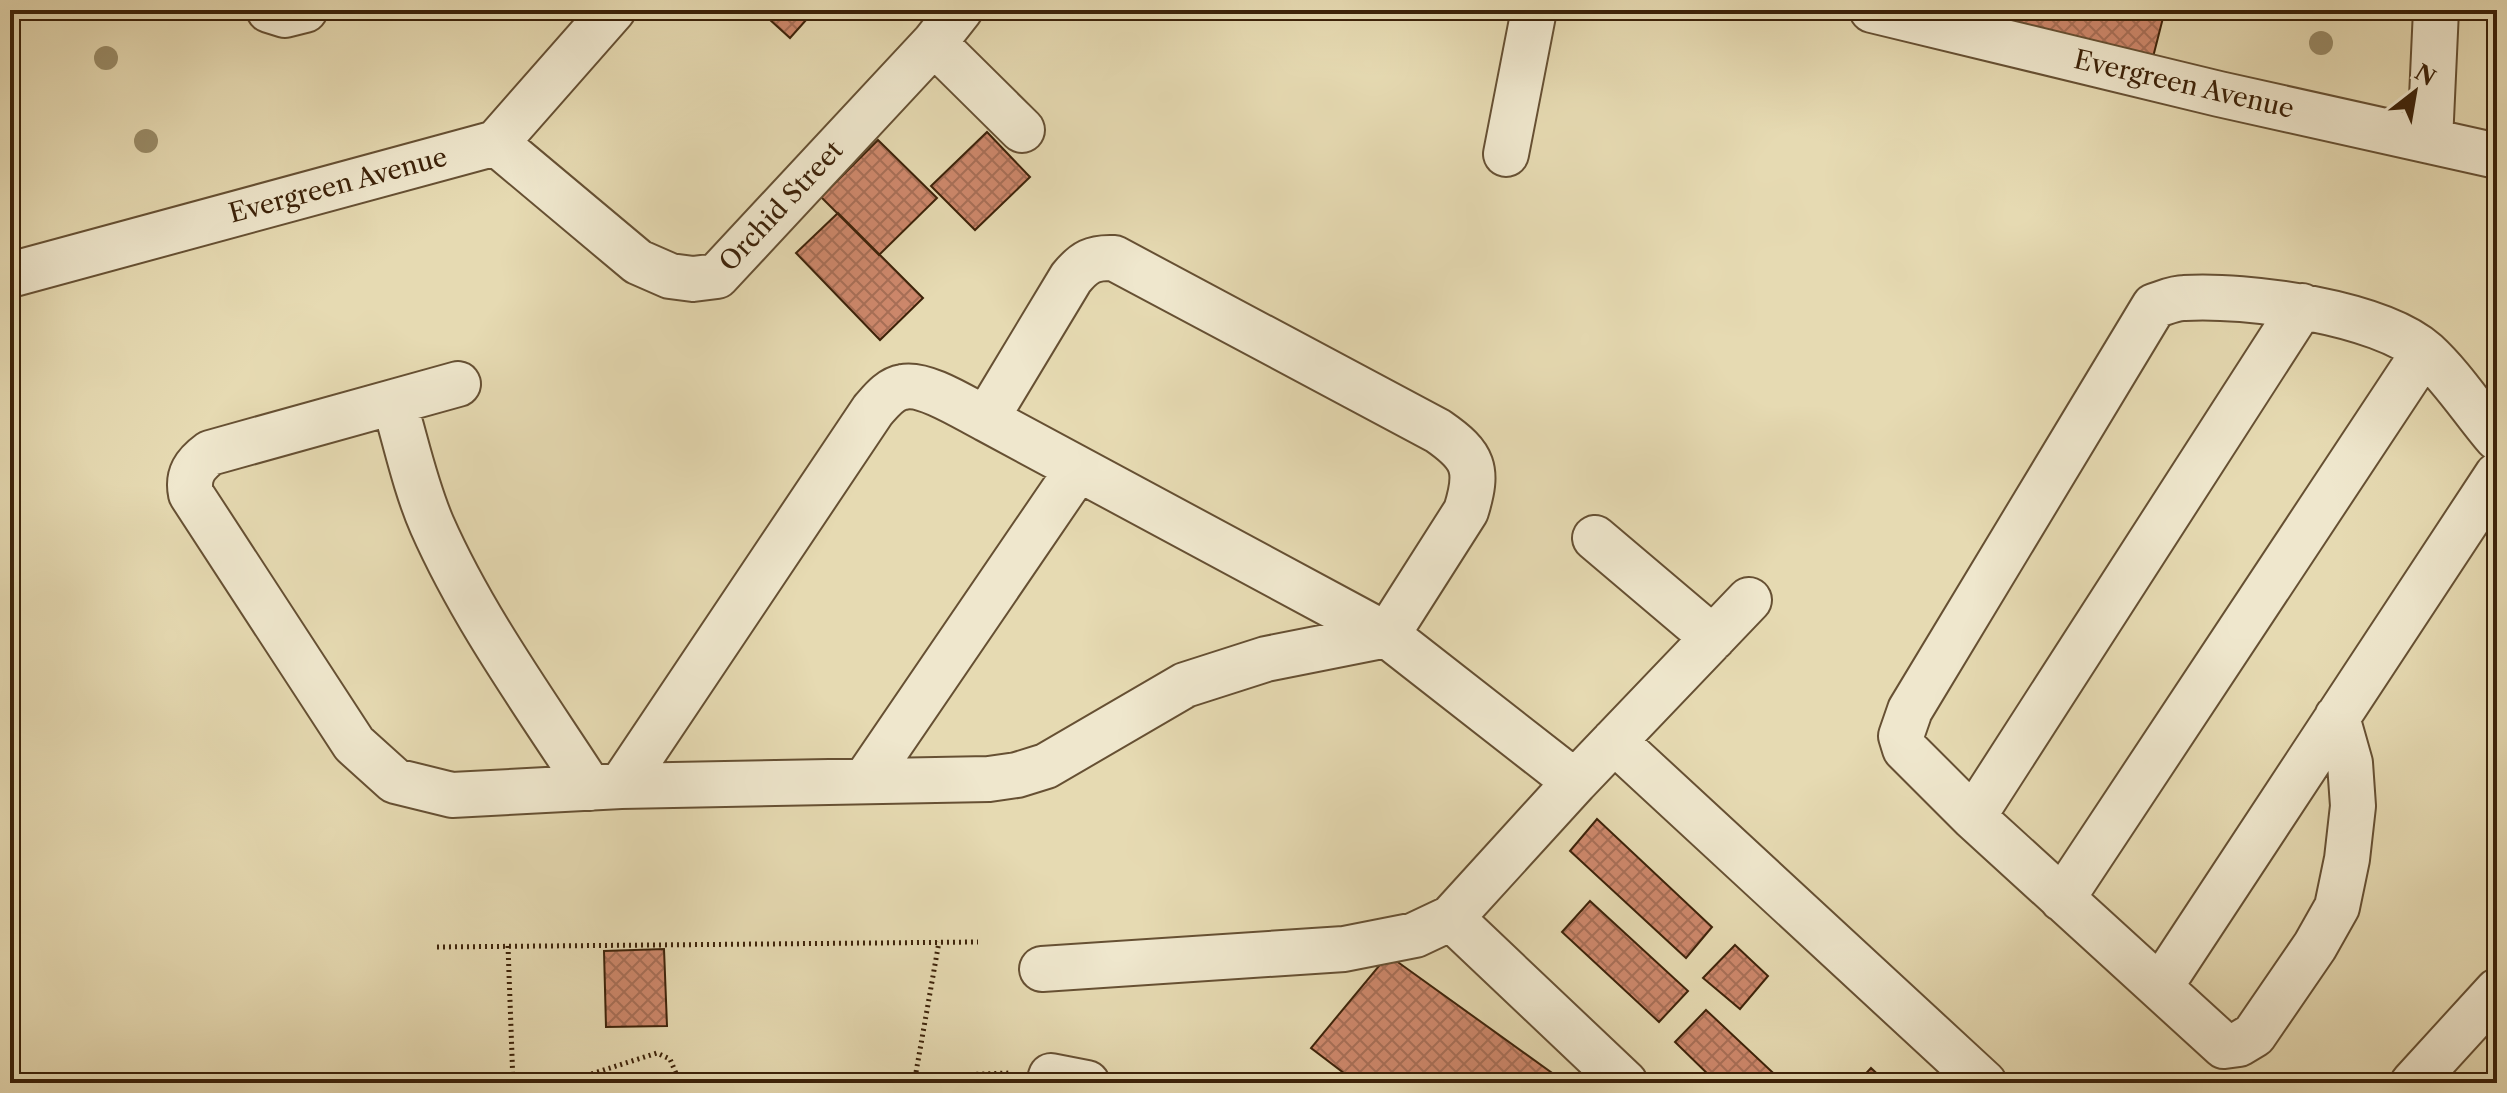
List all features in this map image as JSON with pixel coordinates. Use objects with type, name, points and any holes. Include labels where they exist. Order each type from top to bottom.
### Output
[{"type":"street","points":[[269,10],[285,15],[305,10]]},
{"type":"street","points":[[496,143],[613,10]]},
{"type":"street","points":[[1506,154],[1534,10]]},
{"type":"street","name":"Evergreen Avenue","points":[[1872,10],[2219,94],[2497,156]]},
{"type":"street","points":[[2430,141],[2436,10]]},
{"type":"street","points":[[947,26],[1022,130]]},
{"type":"street","name":"Orchid Street","points":[[496,143],[638,262],[670,276],[693,279],[717,276],[947,26]]},
{"type":"street","name":"Evergreen Avenue","points":[[10,275],[496,143]]},
{"type":"street","points":[[458,384],[210,453],[198,462],[189,484],[191,494],[354,744],[395,781],[452,795],[605,787],[989,779],[1017,775],[1046,766],[1185,685],[1266,659],[1387,635],[1466,511],[1472,490],[1472,468],[1461,447],[1438,431],[1114,258],[1095,257],[1081,265],[986,419]]},
{"type":"street","points":[[2337,717],[2350,763],[2353,806],[2337,907],[2315,946],[2254,1035],[2239,1044],[2224,1046],[1973,817],[1905,749],[1901,736],[1904,721],[2154,306],[2181,298],[2210,298],[2302,306],[2368,323],[2399,335],[2424,352],[2497,438]]},
{"type":"street","points":[[1973,817],[2302,306]]},
{"type":"street","points":[[2062,899],[2424,352]]},
{"type":"street","points":[[605,787],[873,410],[885,396],[902,386],[919,387],[986,419],[1387,635],[1575,782]]},
{"type":"street","points":[[394,402],[431,522],[454,571],[481,618],[605,787]]},
{"type":"street","points":[[865,781],[1078,469]]},
{"type":"street","points":[[2160,987],[2497,475]]},
{"type":"street","points":[[1595,538],[1713,638]]},
{"type":"street","points":[[1042,969],[1344,949],[1415,935],[1451,918],[1575,782],[1749,600]]},
{"type":"street","points":[[1614,741],[1984,1083]]},
{"type":"street","points":[[1451,918],[1625,1083]]},
{"type":"street","points":[[2413,1083],[2497,991]]},
{"type":"path","points":[[915,1078],[939,942]]},
{"type":"path","points":[[437,947],[978,942]]},
{"type":"path","points":[[508,946],[513,1083]]},
{"type":"path","points":[[563,1083],[657,1053],[670,1059],[680,1082],[696,1083]]},
{"type":"path","points":[[893,1083],[915,1078],[1008,1073],[1062,1081]]},
{"type":"building","points":[[759,10],[815,10],[790,38]]},
{"type":"building","points":[[2020,10],[2165,10],[2152,61],[2016,28]]},
{"type":"building","points":[[987,132],[1030,177],[975,230],[931,186]]},
{"type":"building","points":[[878,140],[937,198],[879,255],[821,197]]},
{"type":"building","points":[[838,213],[923,298],[880,340],[796,253]]},
{"type":"building","points":[[1597,819],[1712,927],[1686,958],[1570,851]]},
{"type":"building","points":[[1590,901],[1688,991],[1659,1022],[1562,932]]},
{"type":"building","points":[[1735,945],[1768,976],[1740,1009],[1703,978]]},
{"type":"building","points":[[664,949],[667,1026],[606,1027],[604,951]]},
{"type":"building","points":[[1388,955],[1566,1083],[1357,1083],[1311,1048]]},
{"type":"building","points":[[1706,1010],[1784,1083],[1717,1083],[1675,1042]]},
{"type":"building","points":[[1871,1068],[1887,1083],[1857,1083]]}]
